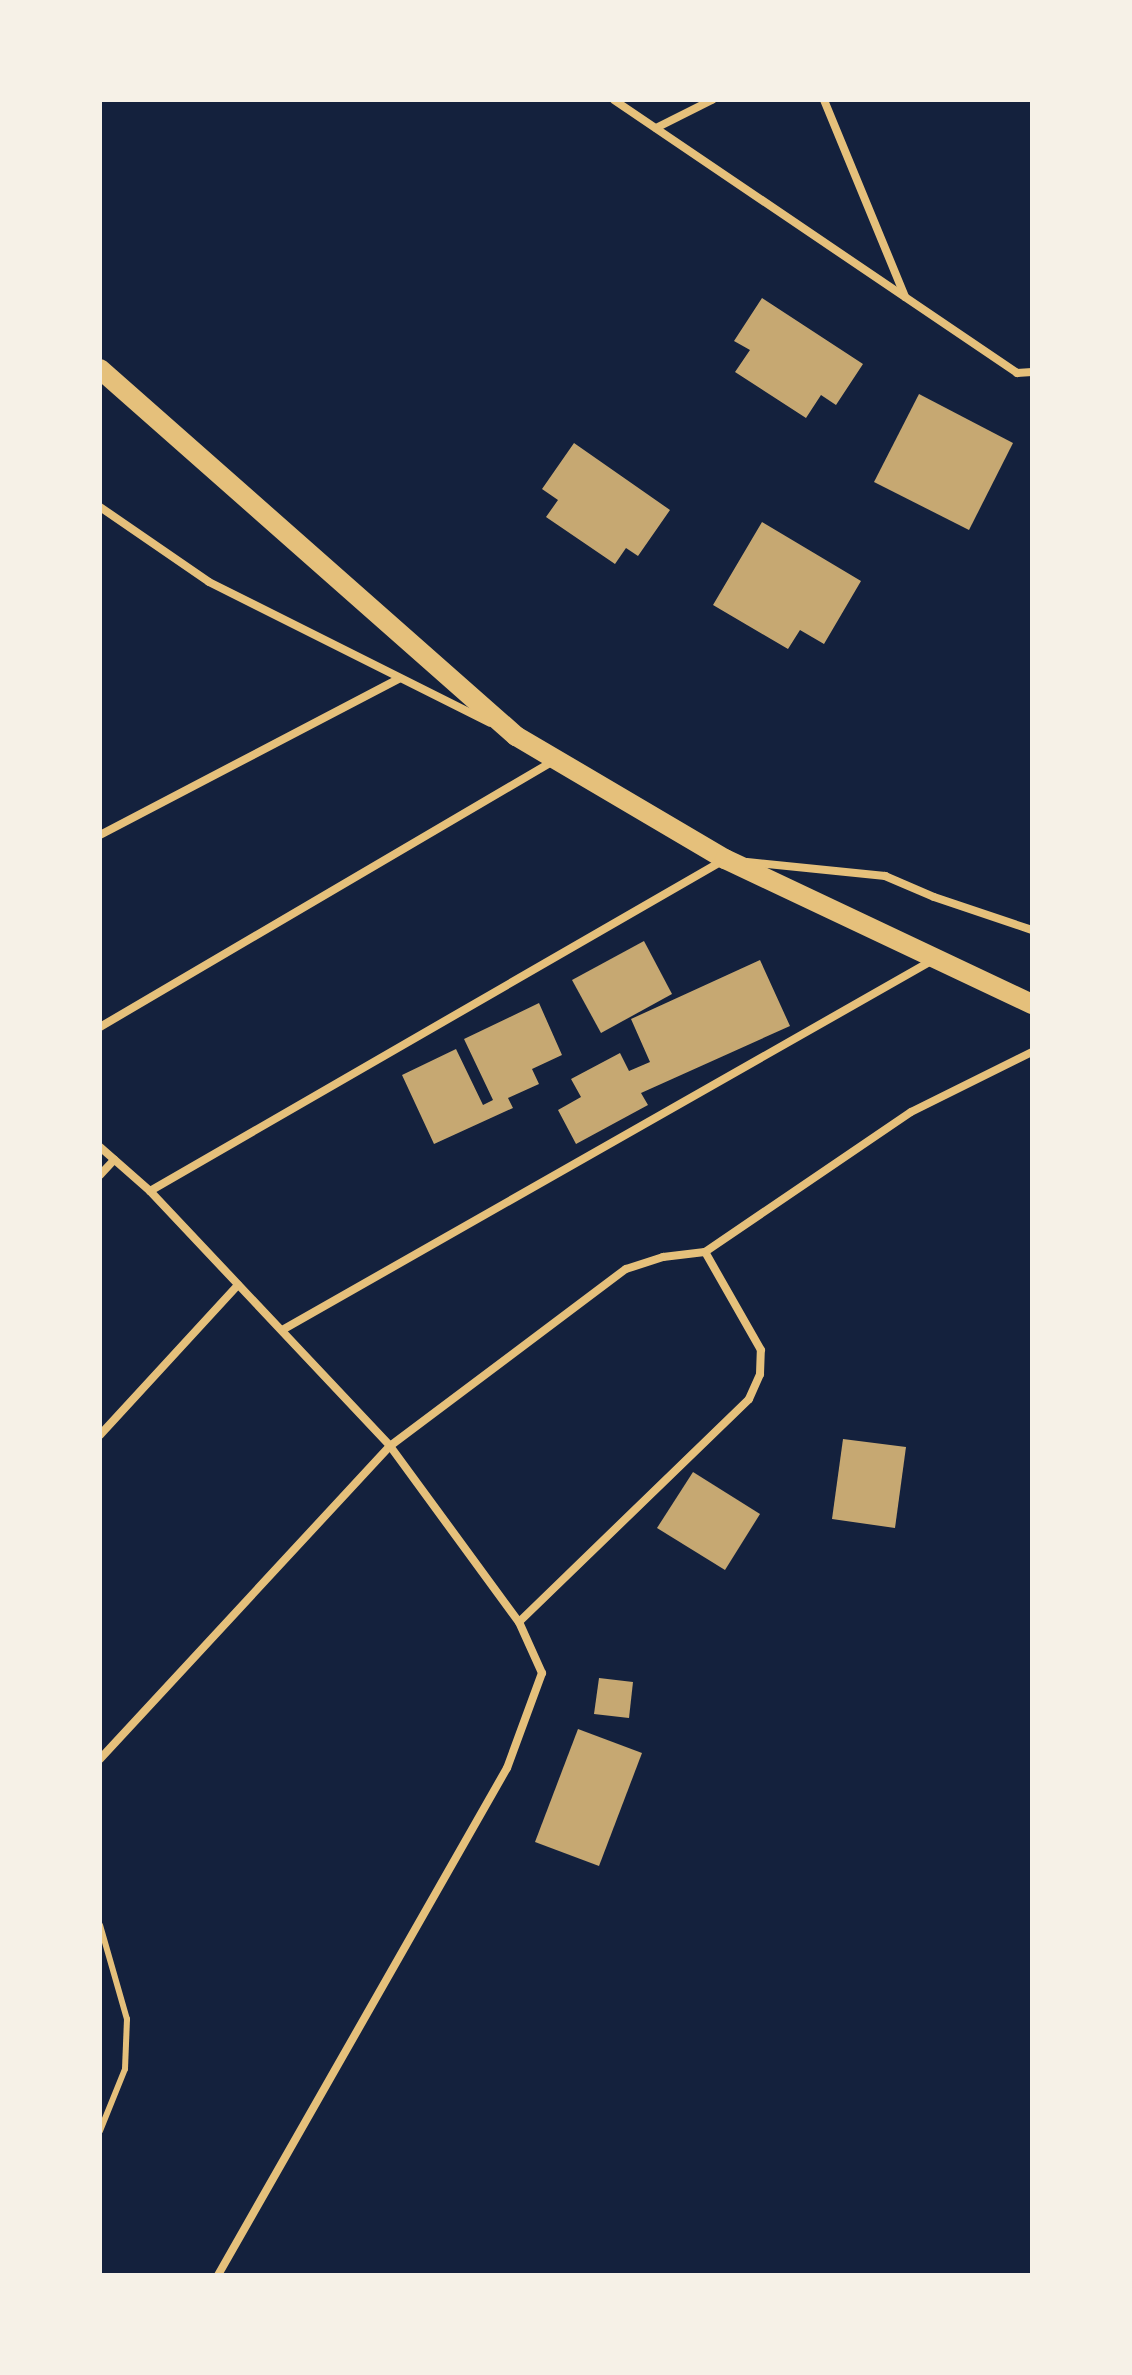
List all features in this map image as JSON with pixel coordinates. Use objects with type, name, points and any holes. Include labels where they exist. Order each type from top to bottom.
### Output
[{"type":"main road","points":[[100,369],[516,736],[725,859],[1032,1004]]},
{"type":"street","points":[[614,100],[1017,373],[1032,372]]},
{"type":"street","points":[[656,128],[712,100]]},
{"type":"street","points":[[824,100],[905,298]]},
{"type":"street","points":[[100,507],[209,582],[516,736]]},
{"type":"street","points":[[100,835],[399,679]]},
{"type":"street","points":[[100,1027],[556,759]]},
{"type":"street","points":[[150,1191],[725,859],[885,876],[934,897],[1032,930]]},
{"type":"street","points":[[284,1329],[936,959]]},
{"type":"street","points":[[100,1759],[390,1446],[626,1269],[663,1257],[705,1252],[911,1112],[1032,1052]]},
{"type":"street","points":[[100,1147],[150,1191],[284,1329],[390,1446],[519,1622],[542,1673],[507,1768],[218,2275]]},
{"type":"street","points":[[100,1175],[114,1160]]},
{"type":"street","points":[[519,1622],[749,1399],[760,1374],[761,1350],[705,1252]]},
{"type":"street","points":[[100,1435],[238,1285]]},
{"type":"lane","points":[[100,1925],[127,2019],[125,2069],[100,2131]]},
{"type":"building","points":[[762,298],[863,364],[836,405],[821,395],[806,418],[735,372],[750,350],[734,341]]},
{"type":"building","points":[[919,394],[1013,443],[969,530],[874,482]]},
{"type":"building","points":[[574,443],[670,510],[638,556],[626,548],[615,564],[546,517],[558,500],[542,489]]},
{"type":"building","points":[[762,522],[861,581],[824,644],[800,630],[788,649],[713,605]]},
{"type":"building","points":[[644,941],[672,994],[601,1033],[572,980]]},
{"type":"building","points":[[760,960],[790,1026],[641,1093],[648,1105],[576,1144],[558,1110],[581,1097],[571,1079],[620,1053],[629,1071],[650,1062],[631,1019]]},
{"type":"building","points":[[539,1003],[562,1055],[532,1069],[539,1084],[508,1098],[513,1108],[434,1144],[402,1075],[456,1049],[483,1105],[493,1100],[464,1039]]},
{"type":"building","points":[[843,1439],[906,1447],[895,1528],[832,1519]]},
{"type":"building","points":[[693,1472],[760,1514],[725,1570],[657,1528]]},
{"type":"building","points":[[599,1678],[633,1682],[629,1718],[594,1714]]},
{"type":"building","points":[[578,1729],[642,1753],[599,1866],[535,1842]]}]
